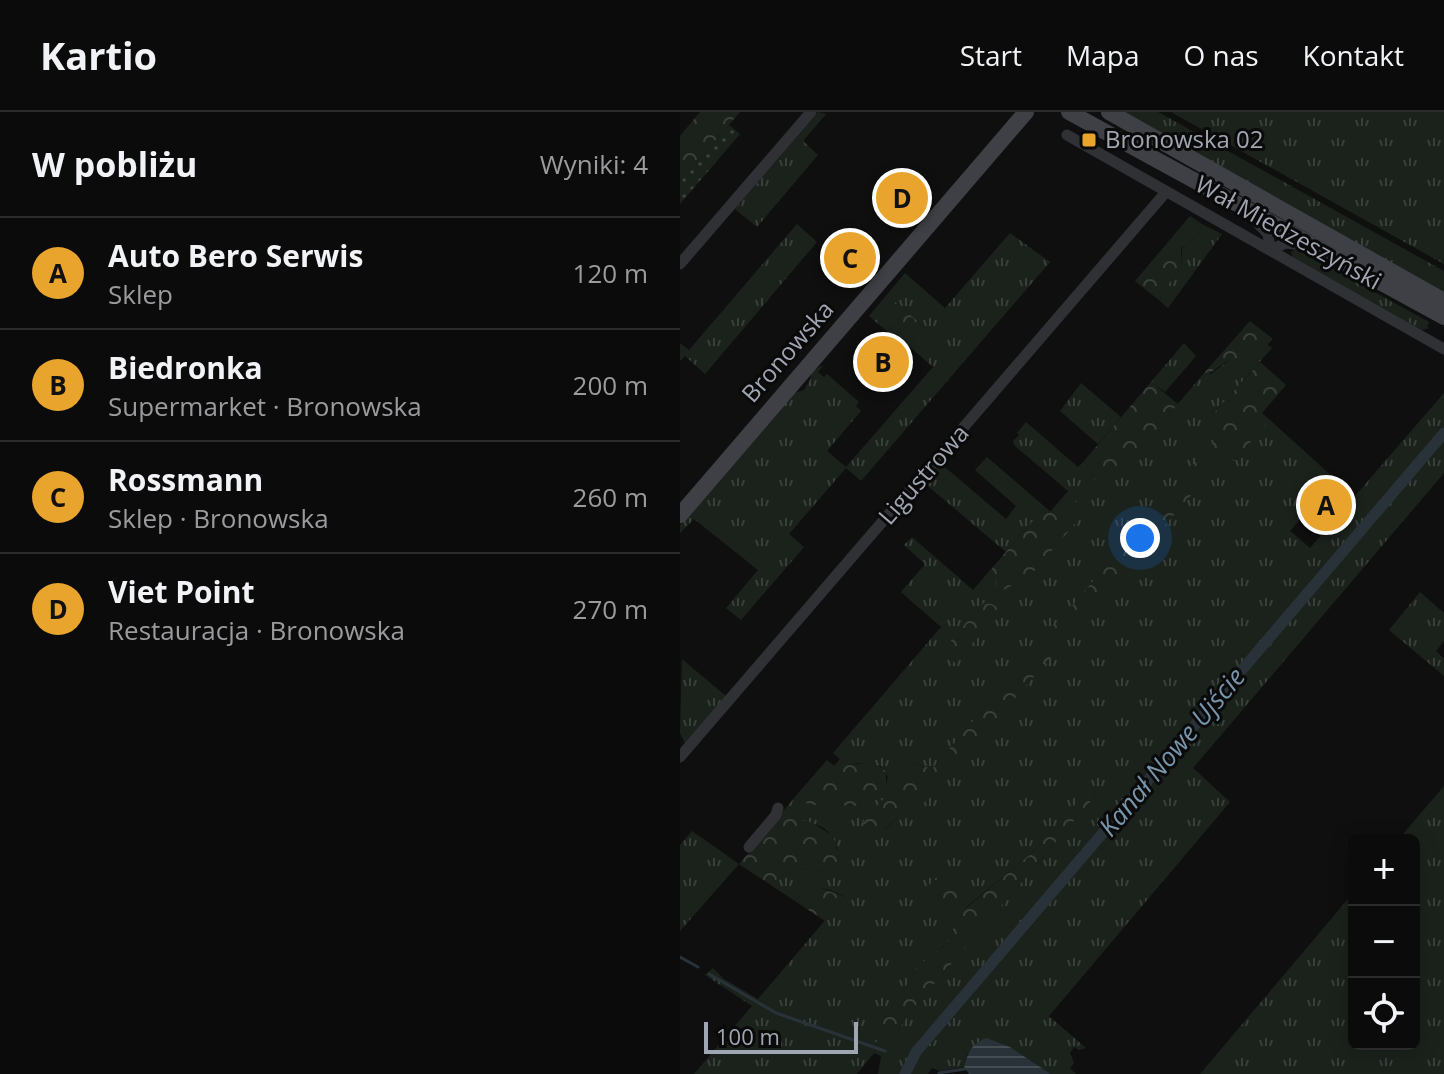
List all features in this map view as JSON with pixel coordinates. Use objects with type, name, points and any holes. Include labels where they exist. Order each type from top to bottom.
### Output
[{"type":"main road","name":"Bronowska","points":[[680,515],[1026,112]]},
{"type":"main road","name":"Wał Miedzeszyński","points":[[1069,112],[1444,317]]},
{"type":"main road","name":"Wał Miedzeszyński","points":[[1109,112],[1444,301]]},
{"type":"street","points":[[680,264],[811,112]]},
{"type":"street","name":"Wał Miedzeszyński","points":[[1067,135],[1444,349]]},
{"type":"street","name":"Ligustrowa","points":[[680,757],[1166,192]]},
{"type":"street","points":[[1242,207],[1268,234],[1270,250],[1292,243],[1323,249]]},
{"type":"street","points":[[749,847],[776,815],[778,808]]},
{"type":"green space","points":[[700,112],[740,112],[680,182],[680,136]]},
{"type":"green space","points":[[818,112],[826,114],[803,141],[818,155],[757,227],[735,209]]},
{"type":"green space","points":[[1123,112],[1158,112],[1444,271],[1444,294]]},
{"type":"green space","points":[[1171,112],[1444,112],[1444,264]]},
{"type":"green space","points":[[729,125],[740,134],[680,204],[680,182]]},
{"type":"green space","points":[[1190,216],[1202,224],[1198,236],[1181,248],[1181,267],[1160,301],[1135,281]]},
{"type":"green space","points":[[797,224],[817,242],[705,374],[685,356],[680,361],[680,343],[689,350]]},
{"type":"green space","points":[[1202,224],[1222,234],[1168,308],[1160,301],[1164,290],[1181,267],[1182,248],[1198,236]]},
{"type":"green space","points":[[1010,233],[1050,262],[861,481],[846,468],[789,534],[804,547],[741,620],[726,608],[758,570],[694,519],[680,533],[680,525],[792,394],[804,390],[811,378],[810,373],[821,366],[818,372],[824,377],[827,374],[859,402],[856,406],[861,411],[827,451],[846,467],[933,367],[910,347],[926,328],[896,303],[877,323],[869,316],[905,273],[945,308]]},
{"type":"green space","points":[[1296,249],[1429,322],[1427,327],[1430,328],[1422,330],[1293,257],[1291,252]]},
{"type":"green space","points":[[895,302],[927,329],[909,349],[877,323]]},
{"type":"green space","points":[[1250,321],[1273,339],[1267,345],[1259,339],[1237,364],[1227,361],[1207,375],[1205,372]]},
{"type":"green space","points":[[1259,338],[1272,348],[1213,414],[1217,438],[932,769],[914,763],[864,822],[885,829],[898,817],[1226,454],[1235,460],[1270,420],[1335,479],[1290,531],[1310,548],[1444,393],[1444,473],[1193,768],[1230,802],[1049,1016],[1086,1048],[1079,1050],[1074,1047],[1070,1053],[1074,1063],[1070,1068],[1076,1074],[1051,1074],[1010,1047],[987,1038],[967,1055],[964,1067],[940,1071],[932,1068],[928,1074],[878,1074],[881,1056],[911,1011],[1096,795],[1092,786],[1032,853],[965,908],[921,893],[956,922],[947,943],[918,966],[882,1020],[874,1053],[857,1074],[694,1074],[752,1006],[705,975],[713,968],[724,979],[758,999],[845,897],[818,888],[807,891],[795,901],[769,884],[794,869],[826,871],[839,857],[836,844],[825,829],[779,816],[794,798],[811,805],[859,806],[886,784],[888,777],[880,766],[847,765],[833,753],[941,627],[901,592],[925,564],[904,545],[912,537],[973,590],[992,568],[1004,590],[1017,582],[1068,504],[1057,518],[1050,512],[1068,491],[1014,445],[1013,441],[1019,435],[1017,433],[1026,422],[1078,467],[1084,461],[1093,477],[1107,487],[1205,372],[1211,374],[1228,361],[1237,363]]},
{"type":"green space","points":[[1184,343],[1196,356],[1165,392],[1151,382]]},
{"type":"green space","points":[[1260,362],[1286,385],[1262,413],[1270,420],[1234,461],[1226,455],[910,819],[898,817],[883,830],[869,829],[863,822],[914,763],[932,769],[1216,438],[1213,414]]},
{"type":"green space","points":[[1151,382],[1178,404],[1107,487],[1095,480],[1084,461]]},
{"type":"green space","points":[[1081,383],[1121,417],[1098,444],[1060,411]]},
{"type":"green space","points":[[987,457],[1045,507],[1006,552],[923,482],[940,463],[1006,519],[1016,506],[975,470]]},
{"type":"green space","points":[[1076,501],[1082,504],[1085,512],[1023,584],[1017,582],[1004,590],[998,589],[992,568],[1045,507],[1057,517],[1068,504]]},
{"type":"green space","points":[[1420,592],[1444,613],[1444,641],[1436,651],[1444,659],[1444,676],[1389,630]]},
{"type":"green space","points":[[983,603],[1001,610],[955,663],[942,651]]},
{"type":"green space","points":[[682,659],[727,697],[680,750],[685,743],[680,733]]},
{"type":"green space","points":[[840,759],[847,765],[877,766],[886,772],[886,784],[871,801],[859,806],[811,805],[794,798],[827,760],[834,766]]},
{"type":"green space","points":[[1092,785],[1096,795],[911,1011],[881,1056],[874,1053],[882,1020],[918,966],[947,943],[956,922],[921,893],[939,875],[957,888],[966,908],[1032,853]]},
{"type":"green space","points":[[1444,786],[1444,1074],[1200,1074],[1348,899],[1348,1050],[1420,1050],[1420,834],[1403,834]]},
{"type":"green space","points":[[779,816],[811,822],[833,836],[839,856],[835,866],[826,871],[794,869],[769,884],[739,864]]},
{"type":"green space","points":[[692,831],[739,864],[680,931],[680,845]]},
{"type":"green space","points":[[813,888],[845,897],[825,921],[795,901]]},
{"type":"shaded area","points":[[987,1038],[1010,1047],[1051,1074],[969,1074],[964,1067],[969,1053],[974,1045]]},
{"type":"waterway","name":"Kanał Nowe Ujście","points":[[905,1074],[916,1052],[1444,433]]},
{"type":"waterway","points":[[680,957],[698,967]]},
{"type":"waterway","points":[[709,974],[776,1013],[885,1051]]},
{"type":"waterway","points":[[939,1073],[965,1069]]},
{"type":"place","name":"Bronowska 02","points":[[1089,140]]},
{"type":"place","name":"Viet Point","points":[[902,198]]},
{"type":"place","name":"Rossmann","points":[[850,258]]},
{"type":"place","name":"Biedronka","points":[[883,362]]},
{"type":"place","name":"Auto Bero Serwis","points":[[1326,505]]}]
